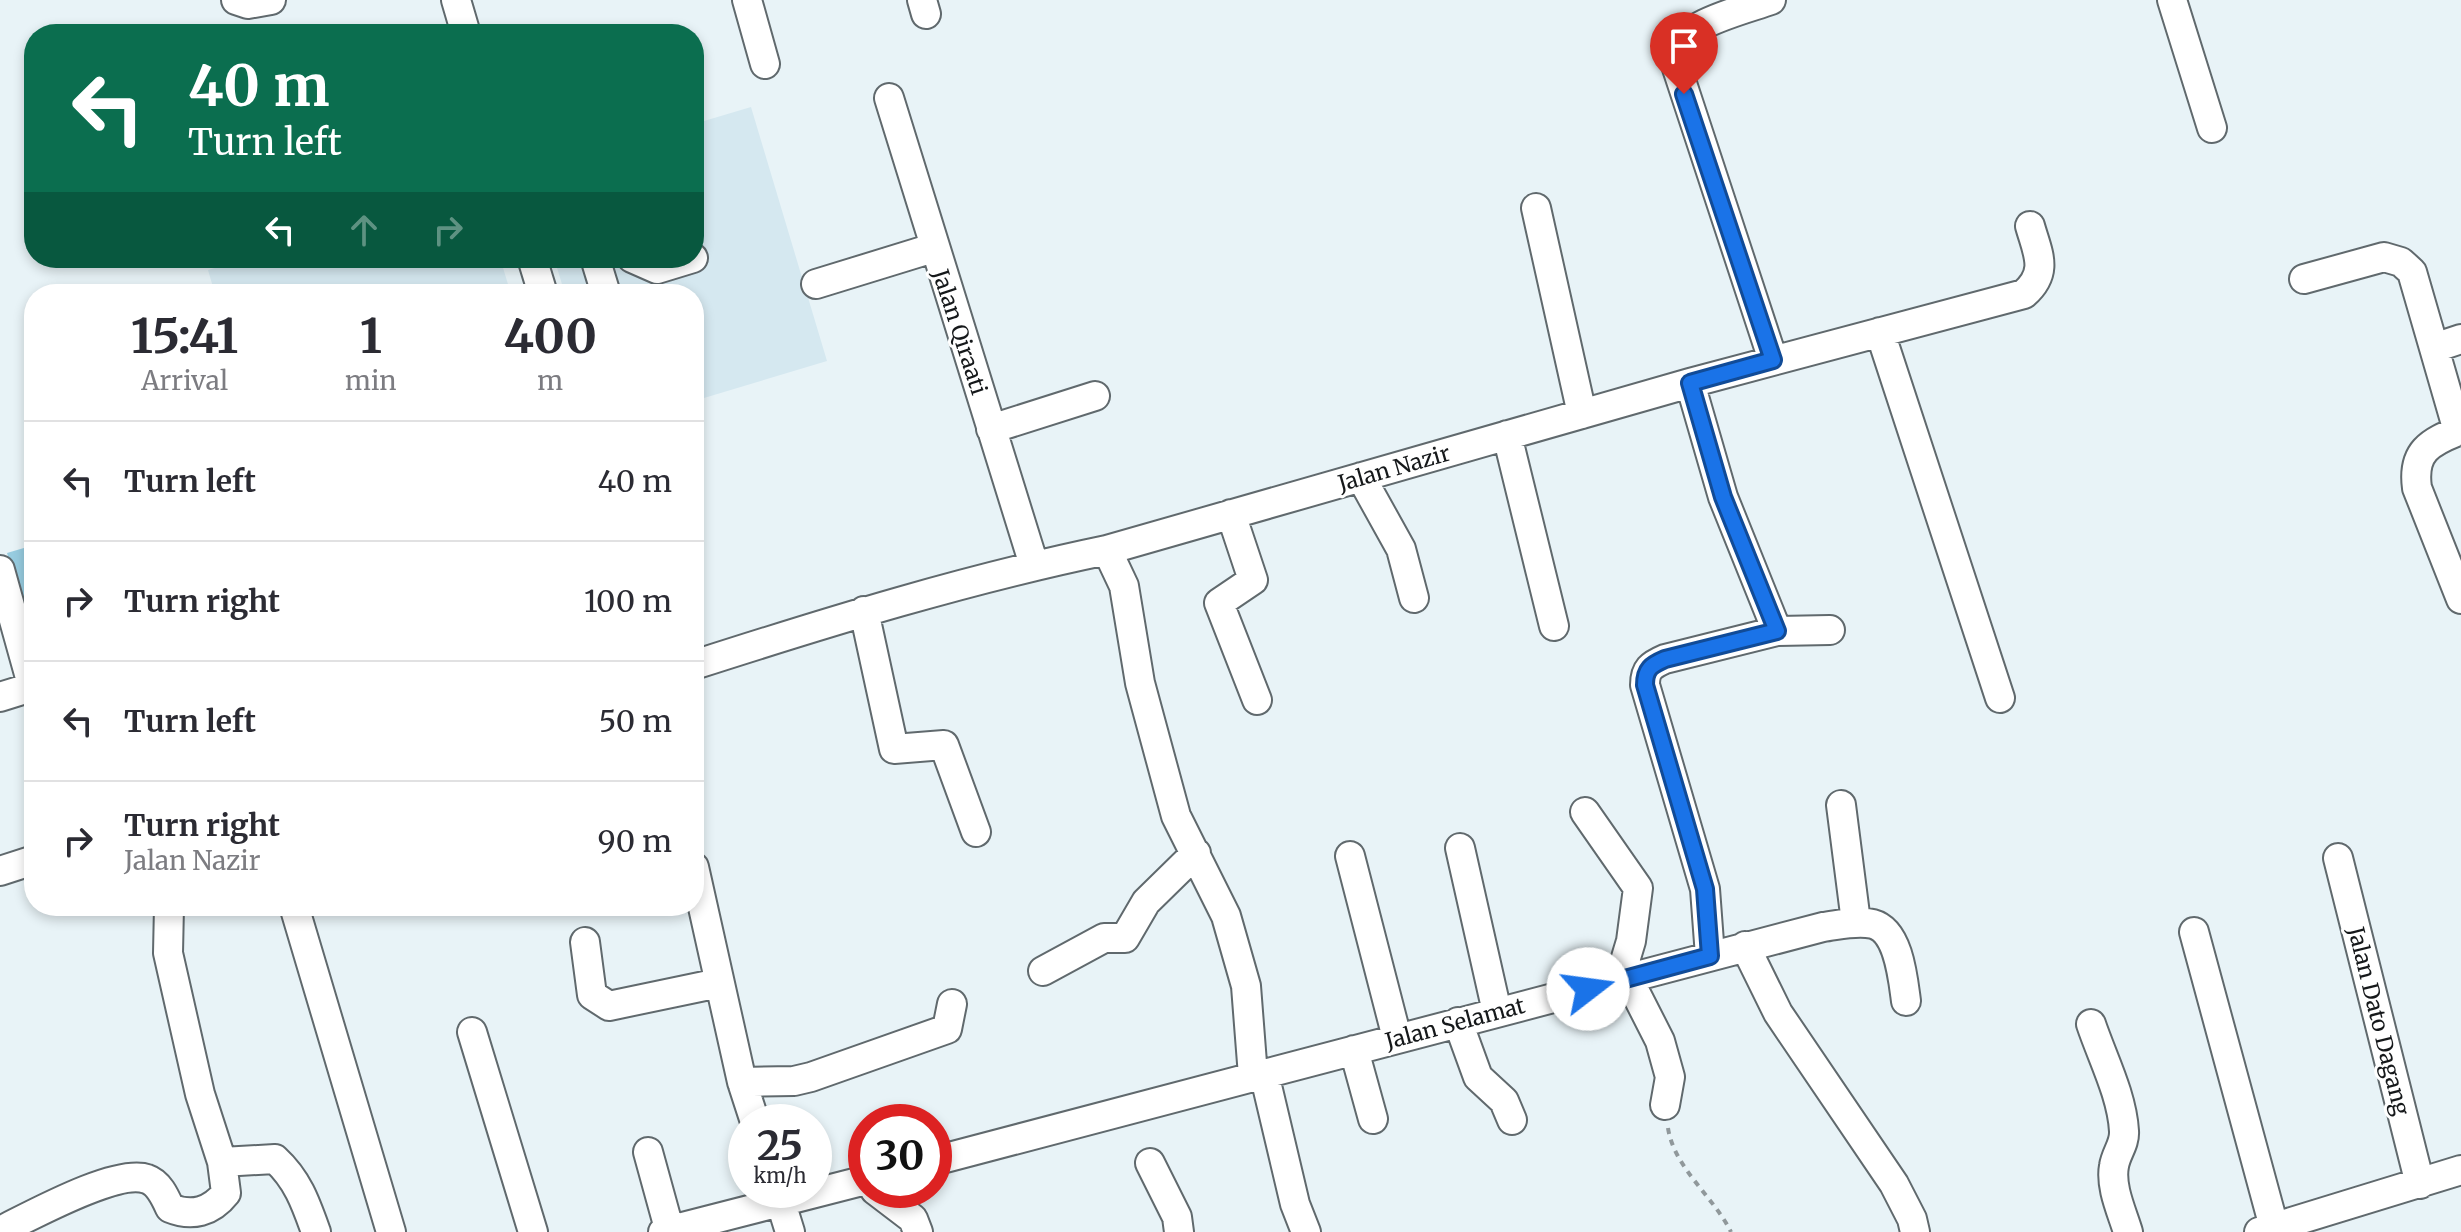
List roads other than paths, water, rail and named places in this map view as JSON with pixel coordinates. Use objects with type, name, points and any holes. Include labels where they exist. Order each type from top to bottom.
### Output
[{"type":"street","points":[[236,0],[248,4],[271,0]]},
{"type":"street","points":[[456,0],[463,24]]},
{"type":"street","points":[[747,0],[765,64]]},
{"type":"street","points":[[1771,0],[1699,27],[1675,43],[1672,53],[1773,360]]},
{"type":"street","points":[[2172,0],[2212,128]]},
{"type":"street","name":"Jalan Qiraati","points":[[889,98],[933,248],[1034,565]]},
{"type":"street","points":[[1536,208],[1582,414]]},
{"type":"street","name":"Jalan Nazir","points":[[704,662],[864,611],[1034,565],[1107,550],[1690,383],[2024,294],[2035,285],[2040,265],[2030,226]]},
{"type":"street","points":[[816,284],[933,248]]},
{"type":"street","points":[[2304,279],[2384,257],[2401,262],[2412,272],[2460,430],[2426,449],[2417,460],[2417,488],[2461,599]]},
{"type":"street","points":[[1880,332],[2000,698]]},
{"type":"street","points":[[2434,348],[2461,339]]},
{"type":"street","points":[[1690,383],[1723,497],[1777,631]]},
{"type":"street","points":[[991,429],[1095,396]]},
{"type":"street","points":[[1507,435],[1554,626]]},
{"type":"street","points":[[1361,477],[1401,549],[1414,598]]},
{"type":"street","points":[[1231,514],[1253,580],[1219,603],[1257,700]]},
{"type":"street","points":[[1107,550],[1124,586],[1140,683],[1176,816],[1226,916],[1246,986],[1259,1074],[1295,1204],[1306,1232]]},
{"type":"street","points":[[0,570],[24,657]]},
{"type":"street","points":[[864,611],[894,749],[944,745],[976,832]]},
{"type":"street","points":[[1710,956],[1705,889],[1645,685],[1645,674],[1651,665],[1665,659],[1777,631],[1830,630]]},
{"type":"street","points":[[0,697],[24,692]]},
{"type":"street","points":[[1841,805],[1856,922],[1876,924],[1889,936],[1901,963],[1906,1001]]},
{"type":"street","points":[[1585,812],[1638,888],[1624,979],[1660,1041],[1670,1077],[1665,1105]]},
{"type":"street","points":[[1460,848],[1497,1012]]},
{"type":"street","points":[[1043,971],[1104,938],[1125,938],[1146,902],[1196,853]]},
{"type":"street","points":[[1350,856],[1397,1038]]},
{"type":"street","name":"Jalan Dato Dagang","points":[[2338,858],[2420,1184]]},
{"type":"street","points":[[0,871],[24,863]]},
{"type":"street","points":[[704,913],[749,1104]]},
{"type":"street","points":[[0,1231],[111,1180],[131,1176],[150,1179],[163,1192],[170,1208],[184,1214],[217,1205],[226,1193],[222,1162],[200,1094],[168,953],[169,916]]},
{"type":"street","points":[[297,916],[391,1232]]},
{"type":"street","name":"Jalan Selamat","points":[[952,1156],[1745,946],[1856,922]]},
{"type":"street","points":[[2194,932],[2266,1230],[2461,1170]]},
{"type":"street","points":[[585,942],[592,995],[609,1006],[719,983]]},
{"type":"street","points":[[1745,946],[1778,1013],[1894,1184],[1912,1219],[1915,1232]]},
{"type":"street","points":[[742,1082],[794,1081],[811,1077],[947,1029],[952,1004]]},
{"type":"street","points":[[1458,1022],[1478,1077],[1504,1101],[1512,1120]]},
{"type":"street","points":[[2091,1024],[2124,1129],[2124,1143],[2113,1169],[2128,1232]]},
{"type":"street","points":[[472,1032],[533,1232]]},
{"type":"street","points":[[1354,1050],[1373,1119]]},
{"type":"street","points":[[648,1152],[668,1231],[741,1208]]},
{"type":"street","points":[[222,1162],[275,1159],[291,1174],[301,1191],[316,1232]]},
{"type":"street","points":[[1150,1163],[1177,1217],[1179,1232]]},
{"type":"street","points":[[783,1208],[790,1232]]},
{"type":"street","points":[[899,1208],[913,1219],[918,1232]]}]
